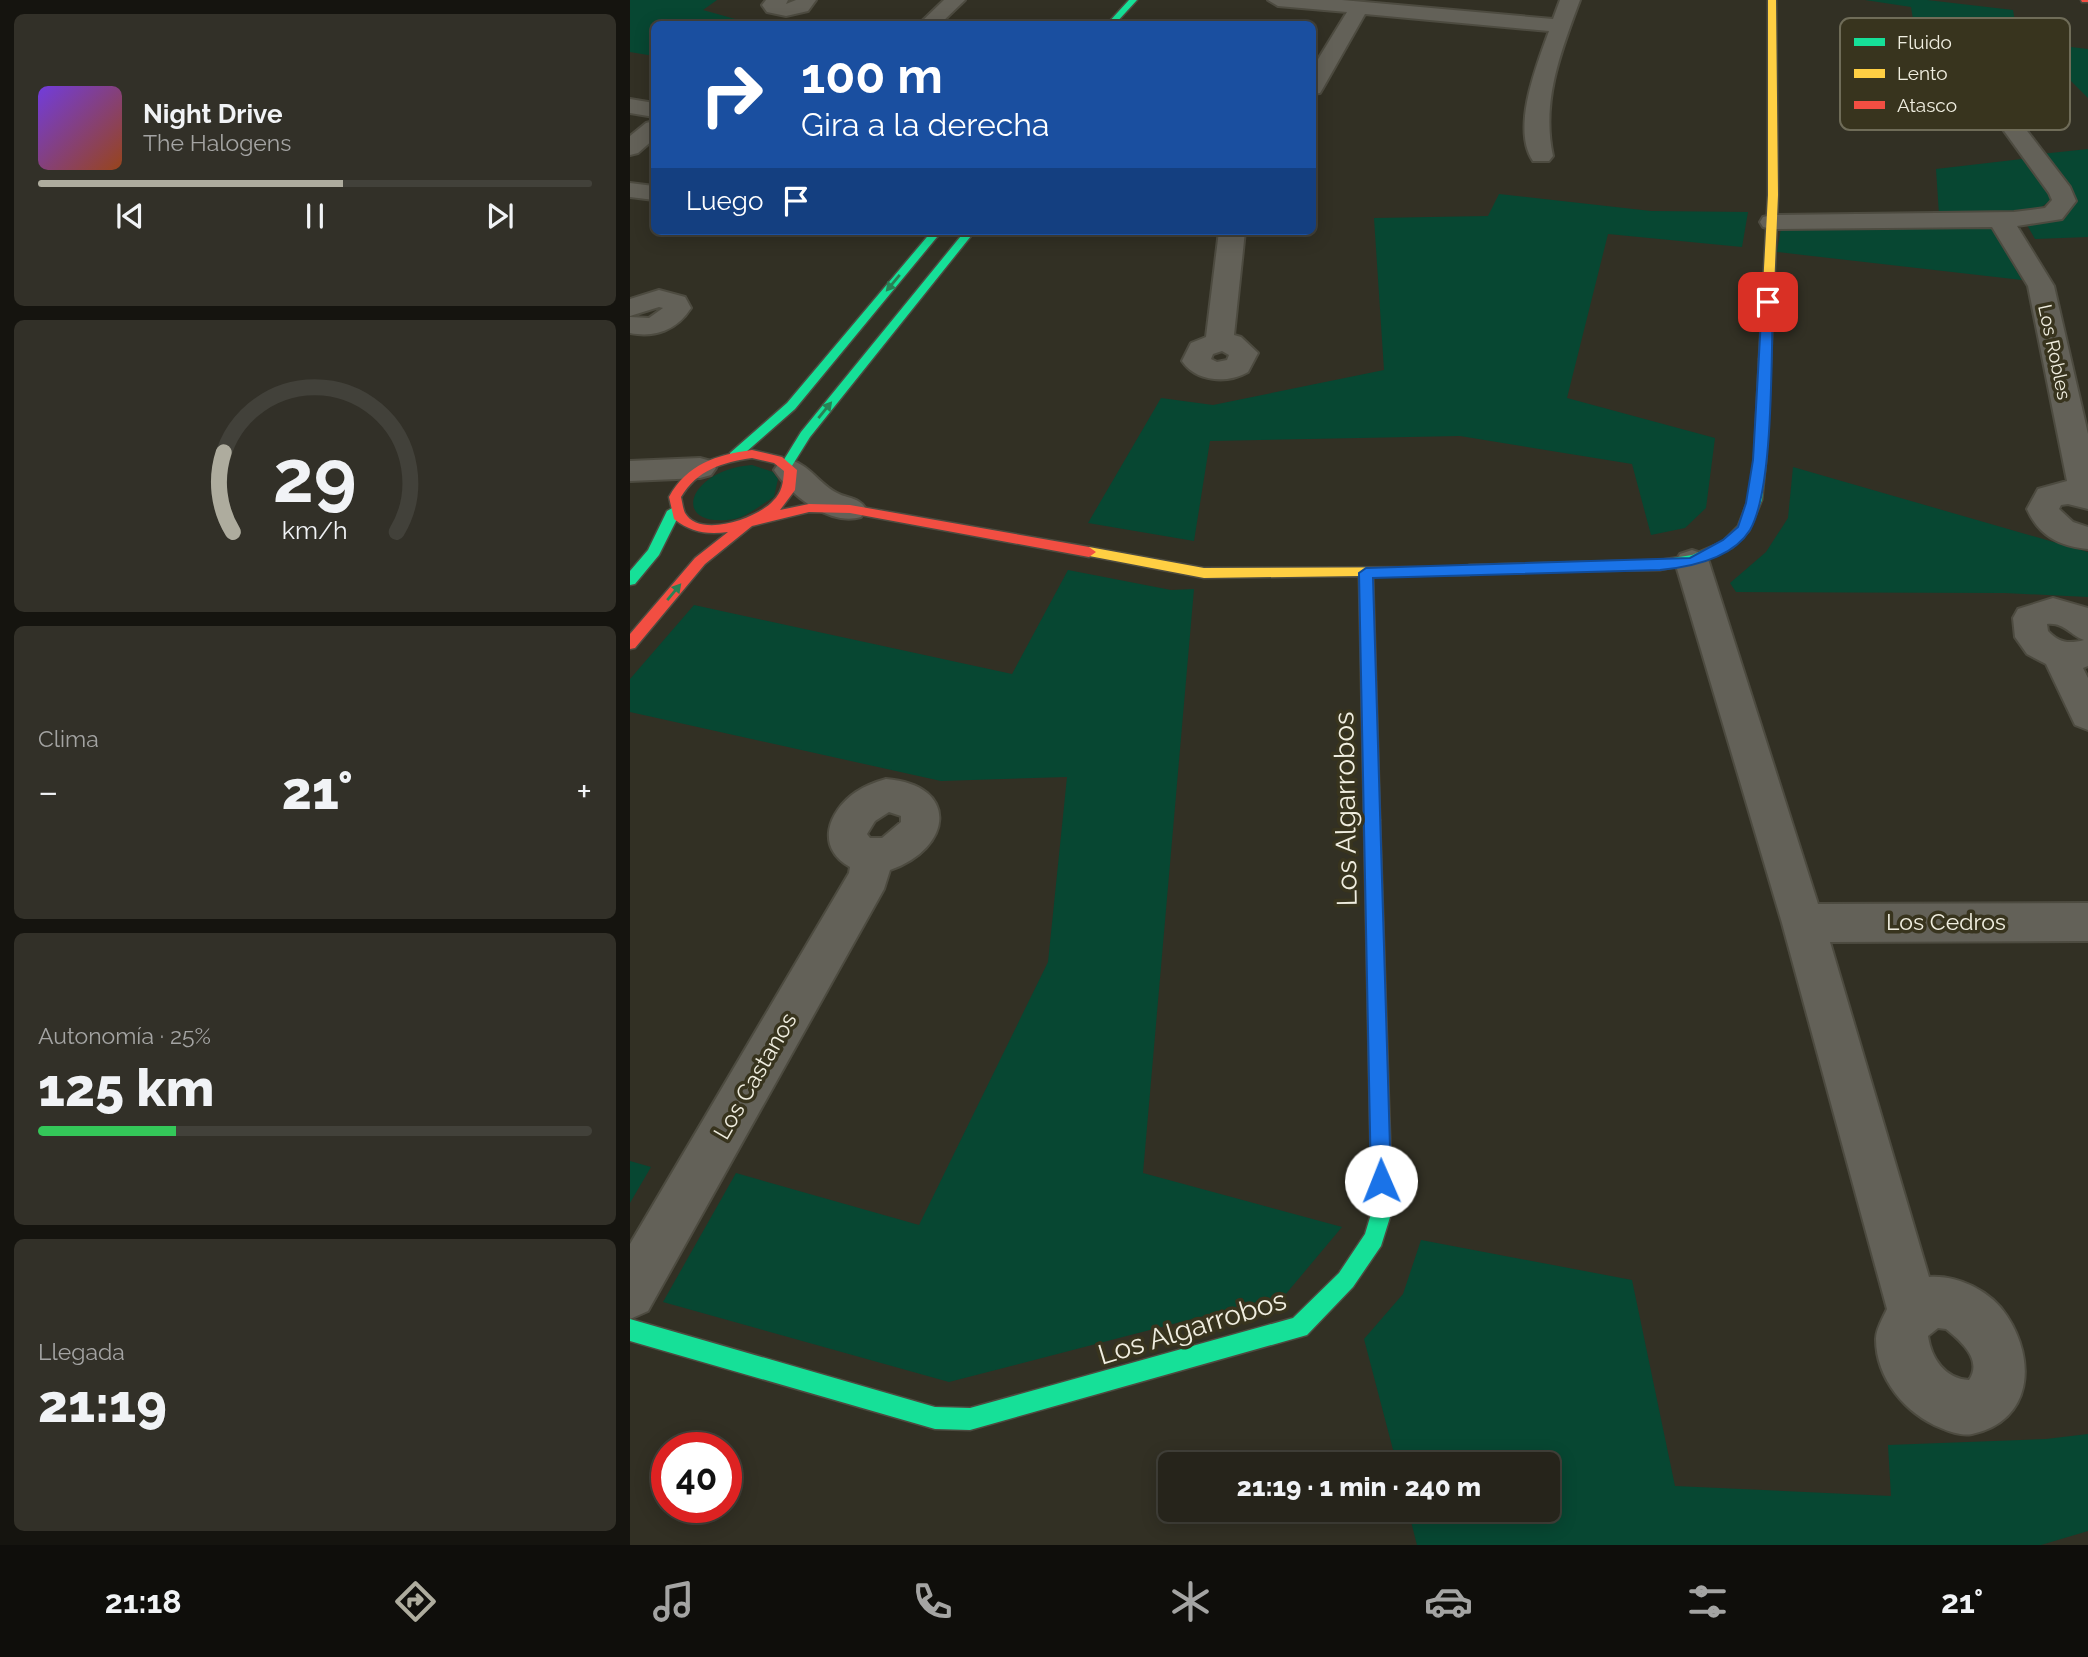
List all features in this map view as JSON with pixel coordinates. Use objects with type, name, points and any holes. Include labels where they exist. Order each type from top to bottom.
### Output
[{"type":"street","points":[[778,0],[772,5],[774,8],[786,10],[801,7],[806,0]]},
{"type":"street","points":[[932,21],[955,0]]},
{"type":"street","points":[[1114,21],[1133,0]]},
{"type":"street","points":[[1278,0],[1560,26]]},
{"type":"street","points":[[1530,164],[1538,110],[1560,26],[1570,0]]},
{"type":"street","points":[[630,473],[700,468],[734,456],[768,456],[788,468],[824,500],[850,509],[1204,573],[1366,573],[1692,562],[1728,544],[1744,529],[1750,517],[1759,460],[1772,222],[1772,0]]},
{"type":"street","points":[[1316,81],[1359,8]]},
{"type":"street","points":[[630,106],[651,110]]},
{"type":"street","points":[[630,148],[651,130]]},
{"type":"street","points":[[1772,222],[2037,218],[2053,214],[2064,201],[2061,192],[2023,130]]},
{"type":"street","points":[[630,190],[651,193]]},
{"type":"street","name":"Los Robles","points":[[2000,219],[2041,286],[2083,481],[2084,497]]},
{"type":"street","points":[[734,456],[791,406],[934,235]]},
{"type":"street","points":[[630,645],[699,561],[745,526],[779,506],[789,494],[793,481],[788,468],[792,452],[967,235]]},
{"type":"street","points":[[1219,342],[1232,235]]},
{"type":"street","points":[[630,308],[659,298],[675,303],[677,308],[674,315],[653,326],[630,325]]},
{"type":"street","points":[[630,580],[654,552],[677,490],[700,468]]},
{"type":"street","points":[[630,473],[656,486],[673,506],[680,520],[690,527],[724,530],[745,526]]},
{"type":"street","points":[[2084,497],[2058,494],[2049,497],[2043,509],[2046,518],[2056,527],[2069,534],[2088,538]]},
{"type":"street","points":[[764,517],[809,508],[850,509]]},
{"type":"street","points":[[1692,562],[1803,923],[1913,1310]]},
{"type":"street","name":"Los Algarrobos","points":[[630,1330],[935,1418],[970,1419],[1299,1327],[1333,1295],[1362,1260],[1379,1225],[1381,1181],[1366,573]]},
{"type":"street","points":[[2088,628],[2073,616],[2060,612],[2048,611],[2030,618],[2030,634],[2048,650],[2074,654],[2088,715]]},
{"type":"street","name":"Los Castanos","points":[[630,1293],[869,877],[872,856]]},
{"type":"street","name":"Los Cedros","points":[[1803,923],[2088,922]]},
{"type":"green space","points":[[630,0],[717,0],[703,10],[742,21],[651,21],[651,56],[630,52]]},
{"type":"green space","points":[[1865,0],[1927,0],[2013,10],[2014,18],[1913,18],[1911,7]]},
{"type":"green space","points":[[2070,47],[2088,49],[2088,98],[2070,80]]},
{"type":"green space","points":[[2088,149],[2088,237],[2035,239],[2027,225],[2059,219],[2074,205],[2071,193],[2041,154]]},
{"type":"green space","points":[[2022,159],[2053,199],[2030,215],[1939,214],[1936,169]]},
{"type":"green space","points":[[1499,194],[1651,211],[1748,212],[1742,247],[1608,234],[1567,398],[1715,438],[1706,508],[1685,528],[1651,535],[1632,464],[1460,436],[1210,441],[1194,541],[1088,523],[1161,398],[1213,405],[1384,370],[1374,218],[1488,216]]},
{"type":"green space","points":[[1991,227],[2022,280],[1777,252],[1781,228]]},
{"type":"green space","points":[[752,465],[773,472],[778,479],[774,497],[750,513],[735,519],[714,520],[701,516],[694,508],[694,498],[700,487],[712,477],[730,469]]},
{"type":"green space","points":[[1793,467],[2088,552],[2088,597],[2005,593],[1736,592],[1730,583],[1766,552],[1788,518]]},
{"type":"green space","points":[[1068,570],[1171,590],[1194,589],[1143,1173],[1342,1227],[1285,1295],[949,1382],[663,1302],[736,1173],[919,1225],[1048,962],[1067,777],[941,781],[630,712],[630,679],[694,605],[1012,674]]},
{"type":"green space","points":[[630,1161],[651,1167],[630,1203]]},
{"type":"green space","points":[[1421,1240],[1632,1280],[1675,1486],[1891,1496],[1888,1445],[2046,1439],[2088,1434],[2088,1531],[2041,1545],[1417,1545],[1411,1522],[1560,1522],[1560,1452],[1394,1452],[1364,1339],[1403,1294]]},
{"type":"traffic: fast","points":[[1114,21],[1133,0]]},
{"type":"traffic: fast","points":[[734,456],[791,406],[934,235]]},
{"type":"traffic: fast","points":[[786,466],[805,435],[967,235]]},
{"type":"traffic: fast","points":[[1469,570],[1660,565],[1695,559],[1727,545],[1744,528],[1755,500],[1760,461],[1765,359]]},
{"type":"traffic: fast","points":[[630,580],[654,552],[674,511]]},
{"type":"traffic: fast","points":[[630,1330],[935,1418],[970,1419],[1299,1327],[1346,1280],[1374,1239],[1381,1214],[1381,1170]]},
{"type":"traffic: slow","points":[[1765,359],[1773,195],[1772,0]]},
{"type":"traffic: slow","points":[[1089,552],[1204,573],[1469,570]]},
{"type":"traffic: slow","points":[[1366,573],[1372,820]]},
{"type":"traffic: jam","points":[[752,454],[778,460],[791,470],[789,490],[776,506],[757,519],[735,527],[712,530],[692,526],[679,515],[675,497],[688,478],[717,461],[752,454]]},
{"type":"traffic: jam","points":[[764,518],[809,508],[850,509],[1089,552]]},
{"type":"traffic: jam","points":[[630,644],[700,561],[745,526]]},
{"type":"traffic: jam","points":[[1372,820],[1381,1170]]},
{"type":"route","points":[[1381,1181],[1366,573],[1660,565],[1692,562],[1728,544],[1744,529],[1753,503],[1759,460],[1768,302]]}]
